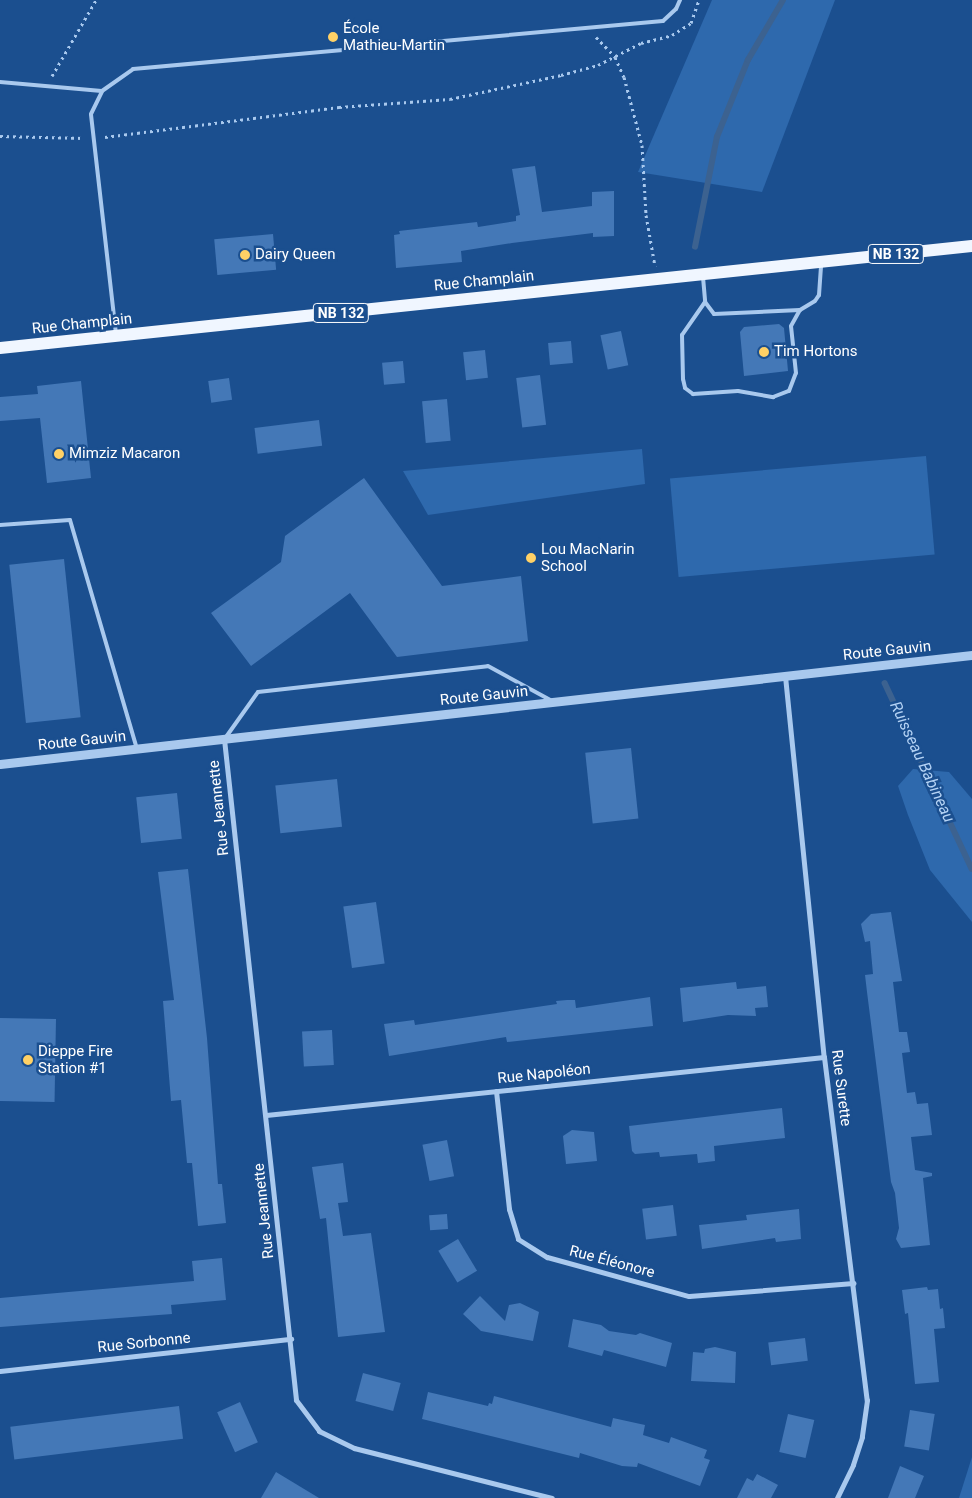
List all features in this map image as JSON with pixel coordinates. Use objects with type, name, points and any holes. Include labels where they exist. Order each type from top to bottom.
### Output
[{"type":"main road","name":"Rue Champlain","points":[[0,348],[972,246]]},
{"type":"street","name":"Route Gauvin","points":[[0,764],[972,655]]},
{"type":"street","name":"Rue Surette","points":[[785,676],[824,1057],[867,1400],[862,1437],[853,1465],[837,1498]]},
{"type":"street","name":"Rue Jeannette","points":[[224,739],[291,1339],[292,1374],[296,1400],[319,1430],[354,1448],[552,1498]]},
{"type":"street","name":"Rue Napoléon","points":[[266,1115],[824,1057]]},
{"type":"street","name":"Rue Éléonore","points":[[496,1091],[509,1209],[518,1239],[547,1257],[689,1296],[853,1283]]},
{"type":"street","name":"Rue Sorbonne","points":[[0,1371],[291,1339]]},
{"type":"lane","points":[[117,337],[91,114],[102,91],[133,69],[662,21],[676,9],[680,0]]},
{"type":"lane","points":[[0,82],[102,91]]},
{"type":"lane","points":[[702,275],[705,302],[708,309],[722,316],[800,310],[815,301],[820,294],[820,262]]},
{"type":"lane","points":[[705,302],[682,335],[683,379],[685,388],[693,394],[738,391],[773,397],[789,391],[796,374],[791,326],[800,310]]},
{"type":"lane","points":[[0,525],[70,520],[137,749]]},
{"type":"lane","points":[[224,739],[258,692],[469,668],[488,666],[555,702]]},
{"type":"path","points":[[47,86],[96,0]]},
{"type":"path","points":[[0,136],[94,138],[338,107],[450,99],[598,66],[692,23],[699,0]]},
{"type":"path","points":[[587,28],[615,57],[624,77],[642,145],[646,215],[657,280]]},
{"type":"shaded area","points":[[712,0],[835,0],[762,192],[638,172]]},
{"type":"shaded area","points":[[642,449],[645,484],[428,515],[403,471]]},
{"type":"shaded area","points":[[926,456],[935,555],[679,577],[670,478]]},
{"type":"shaded area","points":[[913,769],[949,772],[972,799],[972,922],[930,870],[908,815],[898,786]]},
{"type":"shaded area","points":[[972,1457],[972,1498],[959,1498]]},
{"type":"building","points":[[535,166],[542,212],[592,206],[592,192],[614,191],[614,236],[593,237],[593,233],[512,243],[461,251],[462,262],[396,268],[394,235],[400,234],[399,231],[477,222],[478,227],[516,221],[516,216],[520,215],[512,169]]},
{"type":"building","name":"Dairy Queen","points":[[273,234],[276,270],[217,275],[214,239]]},
{"type":"building","name":"Tim Hortons","points":[[779,324],[784,328],[788,371],[744,376],[740,332],[744,327]]},
{"type":"building","points":[[621,331],[628,365],[608,370],[600,335]]},
{"type":"building","points":[[571,341],[573,363],[550,365],[548,343]]},
{"type":"building","points":[[485,350],[488,378],[466,380],[463,352]]},
{"type":"building","points":[[403,361],[405,383],[384,385],[382,363]]},
{"type":"building","points":[[540,375],[546,425],[522,428],[516,378]]},
{"type":"building","points":[[229,378],[232,400],[211,403],[208,381]]},
{"type":"building","points":[[81,381],[91,478],[47,483],[40,418],[0,421],[0,397],[38,394],[37,386]]},
{"type":"building","points":[[447,399],[451,441],[426,443],[422,401]]},
{"type":"building","points":[[319,420],[322,446],[258,454],[254,428]]},
{"type":"building","name":"Lou MacNarin School","points":[[364,478],[442,586],[521,576],[528,641],[397,657],[350,593],[251,666],[211,613],[281,562],[285,536]]},
{"type":"building","points":[[64,559],[81,717],[26,723],[9,565]]},
{"type":"building","points":[[631,748],[638,819],[593,823],[585,753]]},
{"type":"building","points":[[337,779],[342,827],[280,833],[275,785]]},
{"type":"building","points":[[177,793],[182,839],[141,843],[136,797]]},
{"type":"building","points":[[188,869],[207,1038],[218,1184],[222,1184],[226,1223],[198,1226],[192,1163],[187,1163],[181,1100],[171,1101],[163,1001],[174,1000],[158,872]]},
{"type":"building","points":[[376,902],[385,963],[352,968],[343,907]]},
{"type":"building","points":[[891,912],[902,981],[893,982],[899,1032],[907,1032],[910,1052],[902,1053],[907,1093],[915,1092],[917,1104],[928,1103],[932,1135],[911,1137],[915,1170],[932,1173],[932,1176],[923,1178],[930,1245],[901,1248],[896,1239],[899,1228],[895,1193],[891,1182],[865,975],[873,974],[870,941],[865,942],[861,924],[871,914]]},
{"type":"building","points":[[736,982],[737,989],[766,986],[768,1007],[755,1008],[756,1016],[728,1015],[683,1022],[680,988]]},
{"type":"building","points":[[650,997],[653,1026],[507,1042],[506,1037],[389,1056],[384,1024],[414,1020],[415,1025],[557,1004],[556,1001],[575,1000],[576,1008]]},
{"type":"building","name":"Dieppe Fire Station #1","points":[[0,1018],[56,1019],[55,1102],[0,1101]]},
{"type":"building","points":[[332,1030],[334,1065],[304,1067],[302,1032]]},
{"type":"building","points":[[782,1108],[785,1138],[714,1146],[715,1161],[698,1163],[697,1154],[660,1157],[659,1152],[635,1154],[632,1151],[629,1126]]},
{"type":"building","points":[[572,1130],[594,1132],[597,1161],[566,1164],[563,1136]]},
{"type":"building","points":[[447,1140],[454,1176],[430,1181],[422,1145]]},
{"type":"building","points":[[343,1163],[348,1202],[338,1203],[343,1236],[371,1233],[385,1332],[338,1337],[326,1218],[320,1219],[312,1167]]},
{"type":"building","points":[[673,1205],[677,1236],[646,1240],[642,1209]]},
{"type":"building","points":[[799,1209],[801,1239],[776,1242],[775,1238],[702,1249],[699,1225],[747,1220],[746,1215]]},
{"type":"building","points":[[447,1214],[448,1229],[430,1230],[429,1215]]},
{"type":"building","points":[[458,1239],[477,1271],[457,1283],[438,1251]]},
{"type":"building","points":[[222,1258],[226,1300],[171,1305],[172,1314],[0,1327],[0,1298],[194,1281],[192,1261]]},
{"type":"building","points":[[927,1287],[928,1290],[938,1289],[940,1309],[943,1308],[945,1328],[934,1329],[939,1382],[915,1384],[908,1313],[905,1314],[902,1290]]},
{"type":"building","points":[[480,1296],[505,1321],[509,1305],[520,1303],[539,1312],[533,1341],[481,1331],[463,1314]]},
{"type":"building","points":[[573,1319],[601,1325],[609,1331],[636,1335],[640,1333],[672,1343],[666,1367],[604,1350],[602,1356],[568,1347]]},
{"type":"building","points":[[805,1338],[808,1361],[771,1365],[768,1343]]},
{"type":"building","points":[[715,1347],[736,1352],[735,1383],[691,1381],[693,1352],[704,1353],[705,1349]]},
{"type":"building","points":[[363,1373],[401,1383],[393,1411],[355,1401]]},
{"type":"building","points":[[428,1392],[488,1406],[489,1403],[492,1404],[494,1396],[611,1427],[613,1418],[645,1425],[643,1435],[669,1443],[671,1437],[707,1450],[704,1458],[710,1460],[700,1486],[638,1463],[637,1467],[622,1466],[580,1453],[579,1458],[422,1419]]},
{"type":"building","points":[[240,1402],[258,1442],[235,1452],[217,1412]]},
{"type":"building","points":[[179,1406],[183,1439],[14,1459],[10,1427]]},
{"type":"building","points":[[910,1410],[935,1414],[929,1450],[904,1447]]},
{"type":"building","points":[[788,1414],[814,1420],[806,1458],[779,1452]]},
{"type":"building","points":[[900,1466],[924,1476],[915,1498],[888,1498]]},
{"type":"building","points":[[276,1472],[319,1498],[261,1498]]},
{"type":"building","points":[[757,1474],[778,1485],[771,1498],[737,1498],[747,1478],[753,1481]]},
{"type":"waterway","name":"Ruisseau Babineau","points":[[695,247],[717,137],[748,60],[783,0]]},
{"type":"waterway","name":"Ruisseau Babineau","points":[[885,683],[972,869]]},
{"type":"place","name":"École Mathieu-Martin","points":[[333,37]]},
{"type":"place","name":"Dairy Queen","points":[[245,255]]},
{"type":"place","name":"Tim Hortons","points":[[764,352]]},
{"type":"place","name":"Mimziz Macaron","points":[[59,454]]},
{"type":"place","name":"Lou MacNarin School","points":[[531,558]]},
{"type":"place","name":"Dieppe Fire Station #1","points":[[28,1060]]}]
